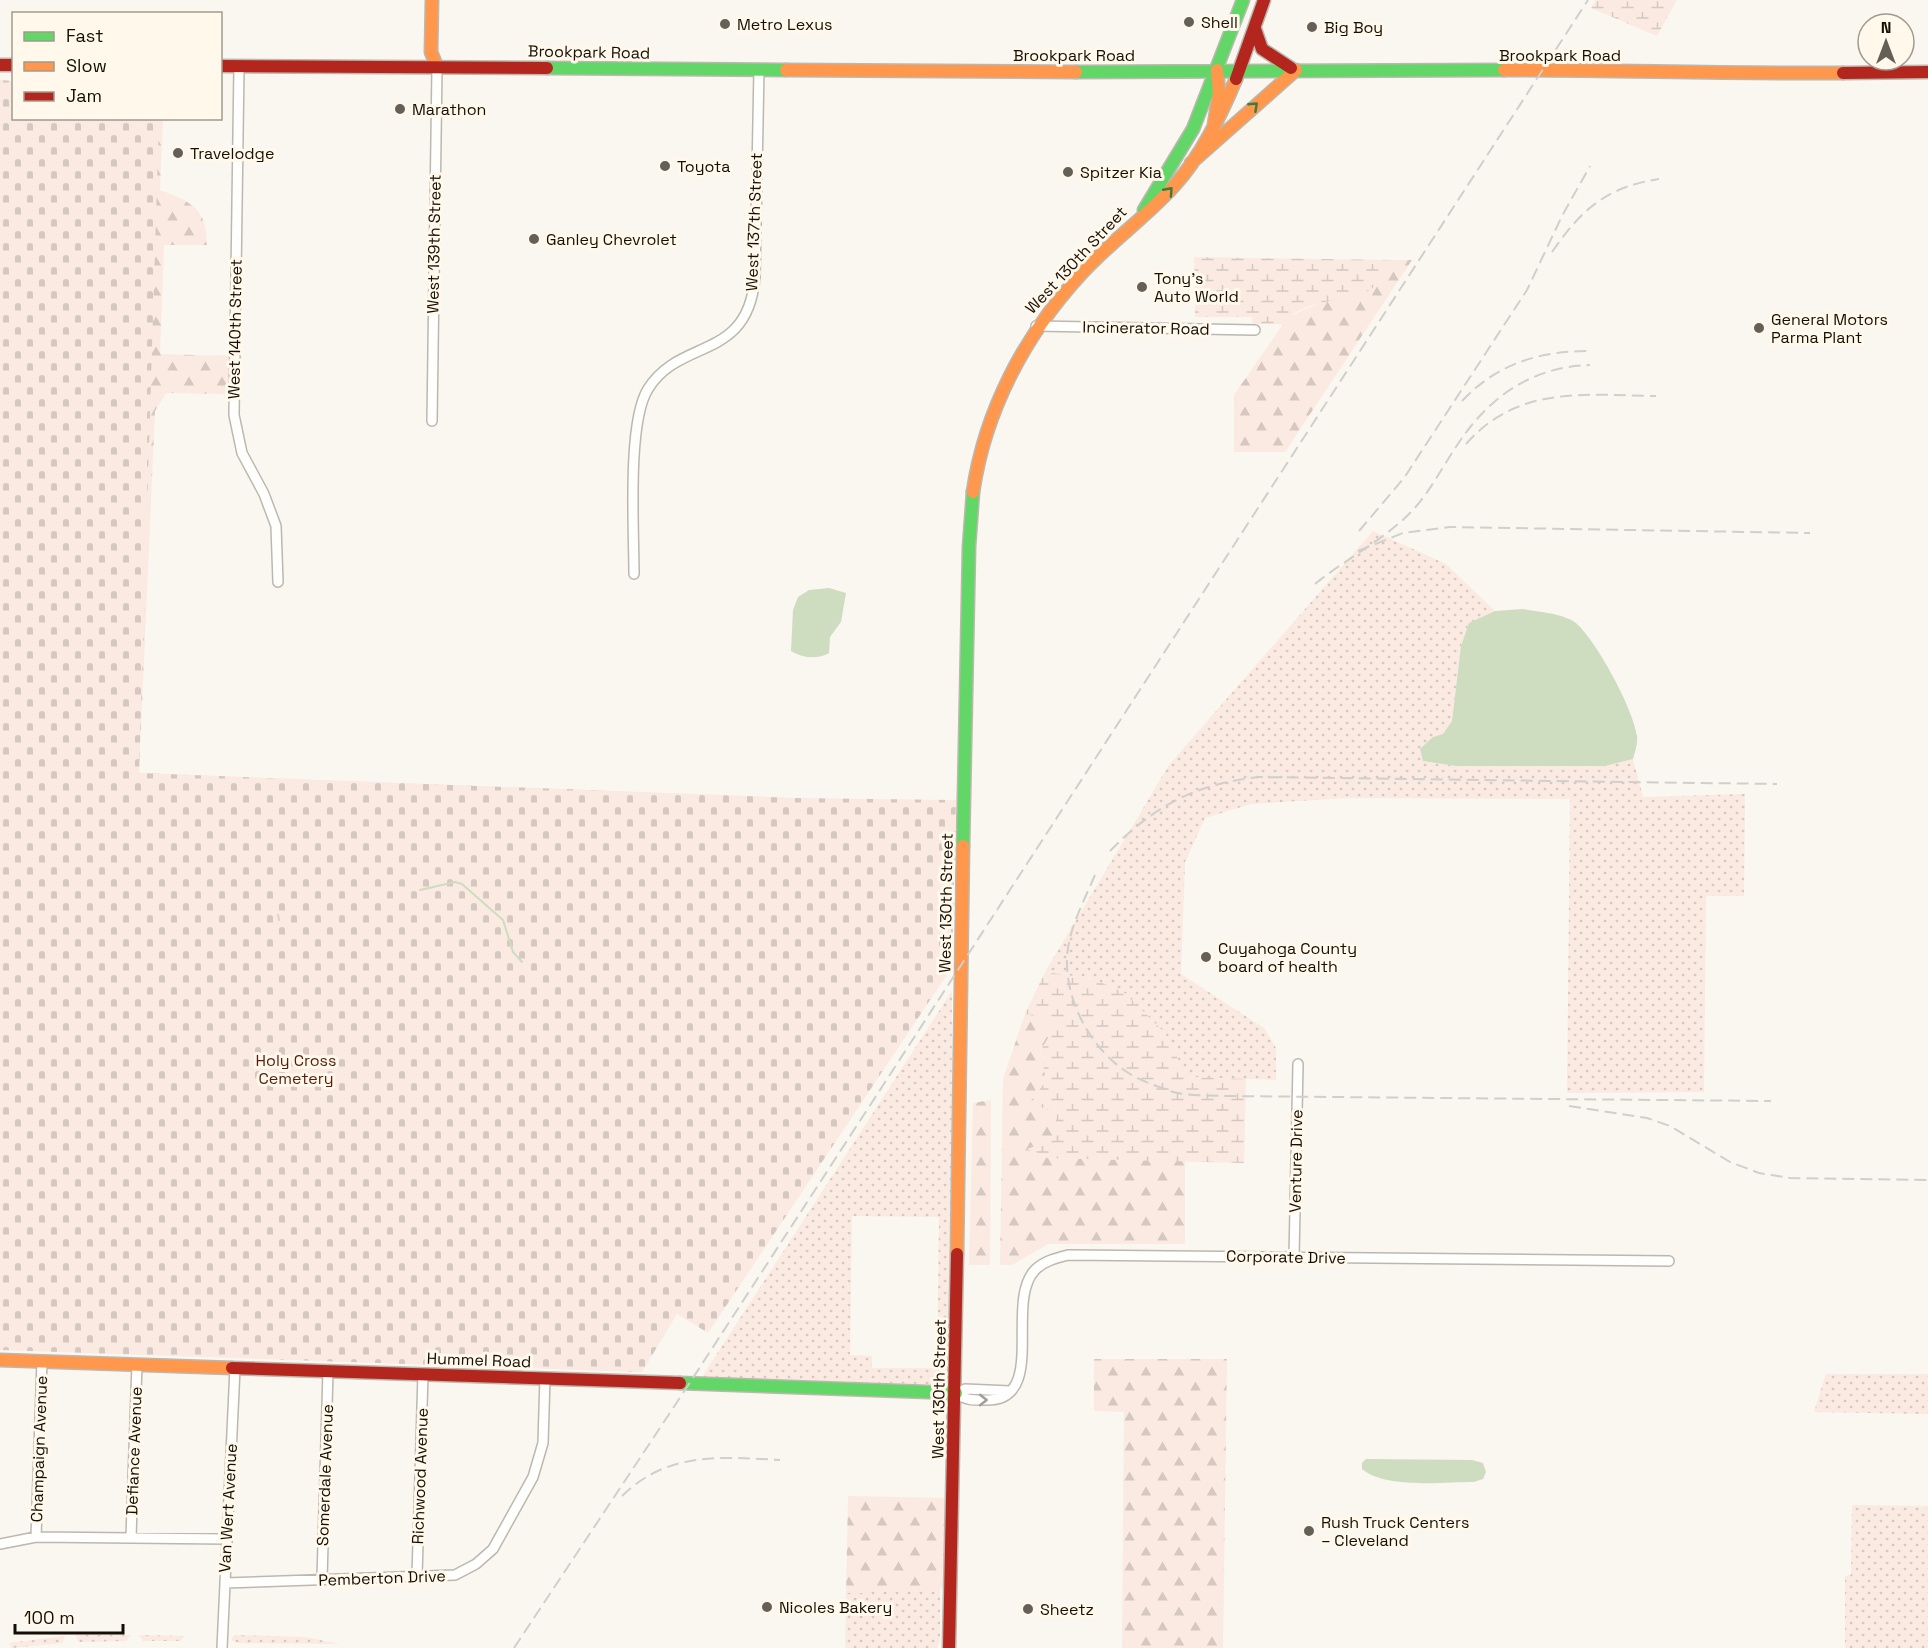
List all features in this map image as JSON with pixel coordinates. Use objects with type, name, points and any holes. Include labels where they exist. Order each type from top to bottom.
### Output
[{"type":"main road","points":[[432,0],[431,52],[436,67]]},
{"type":"main road","points":[[436,67],[441,52],[442,0]]},
{"type":"main road","name":"West 130th Street","points":[[1142,213],[1193,129],[1243,0]]},
{"type":"main road","name":"West 130th Street","points":[[949,1648],[956,1393],[956,1224],[971,502],[975,475],[987,430],[1005,382],[1036,326],[1098,256],[1142,213],[1165,197],[1191,163],[1207,139],[1240,70],[1264,0]]},
{"type":"main road","points":[[1191,163],[1296,70],[1272,58],[1259,48],[1255,29]]},
{"type":"main road","name":"Brookpark Road","points":[[222,66],[1054,72],[1619,70],[1694,74],[1928,72]]},
{"type":"main road","points":[[1214,125],[1219,93],[1217,70]]},
{"type":"main road","points":[[1193,129],[1207,139]]},
{"type":"main road","name":"Hummel Road","points":[[0,1360],[956,1393]]},
{"type":"street","name":"West 140th Street","points":[[239,66],[234,415],[242,453],[264,494],[276,526],[278,582]]},
{"type":"street","name":"West 139th Street","points":[[432,421],[436,67]]},
{"type":"street","name":"West 137th Street","points":[[634,574],[636,430],[642,399],[653,382],[667,368],[725,338],[740,321],[752,299],[755,277],[759,69]]},
{"type":"street","name":"Incinerator Road","points":[[1036,326],[1255,330]]},
{"type":"street","name":"Venture Drive","points":[[1294,1257],[1298,1064]]},
{"type":"street","name":"Corporate Drive","points":[[956,1393],[965,1389],[1010,1391],[1015,1387],[1022,1368],[1023,1290],[1034,1271],[1053,1258],[1068,1254],[1669,1261]]},
{"type":"street","name":"Champaign Avenue","points":[[36,1538],[42,1361]]},
{"type":"street","name":"Defiance Avenue","points":[[131,1538],[137,1364]]},
{"type":"street","name":"Van Wert Avenue","points":[[222,1648],[235,1368]]},
{"type":"street","name":"Somerdale Avenue","points":[[322,1579],[328,1371]]},
{"type":"street","name":"Richwood Avenue","points":[[417,1577],[423,1374]]},
{"type":"street","name":"Pemberton Drive","points":[[225,1583],[455,1575],[476,1564],[493,1549],[533,1477],[543,1443],[545,1378]]},
{"type":"street","points":[[0,1544],[36,1538],[227,1539]]},
{"type":"green space","points":[[1596,0],[1677,0],[1657,36],[1591,8]]},
{"type":"green space","name":"Holy Cross Cemetery","points":[[0,80],[12,81],[12,120],[159,120],[139,773],[794,798],[956,800],[952,967],[708,1333],[677,1314],[642,1372],[0,1350]]},
{"type":"green space","points":[[130,120],[163,120],[160,190],[196,208],[204,223],[207,245],[164,245],[160,354],[230,356],[229,394],[166,393],[155,411],[139,773],[794,798],[123,794]]},
{"type":"green space","points":[[1194,257],[1392,260],[1370,290],[1312,305],[1291,316],[1283,324],[1253,324],[1252,317],[1195,317]]},
{"type":"green space","points":[[1392,260],[1412,260],[1285,452],[1234,452],[1234,395],[1288,317],[1319,303],[1371,289]]},
{"type":"green space","points":[[1373,531],[1446,564],[1495,611],[1469,623],[1461,646],[1452,721],[1443,734],[1433,737],[1423,761],[1456,766],[1605,766],[1633,759],[1643,797],[1745,794],[1744,896],[1706,896],[1704,1092],[1567,1093],[1570,799],[1347,798],[1251,804],[1205,818],[1185,862],[1181,974],[1264,1028],[1276,1048],[1276,1080],[1186,1077],[1165,1033],[1093,979],[1045,972],[1169,765]]},
{"type":"green space","points":[[1045,972],[1093,979],[1125,993],[1165,1033],[1187,1077],[1246,1079],[1244,1163],[1048,1158],[1027,1149],[1053,1140],[1057,1113],[1029,1103],[1046,1081],[1041,1050],[1058,1021],[1025,1014]]},
{"type":"green space","points":[[952,991],[951,1385],[702,1377]],"holes":[[[852,1216],[939,1217],[937,1368],[872,1368],[872,1356],[850,1355]]]},
{"type":"green space","points":[[1025,1014],[1059,1021],[1041,1050],[1046,1081],[1030,1103],[1057,1113],[1053,1141],[1028,1149],[1048,1158],[1185,1161],[1185,1244],[1048,1244],[1012,1265],[1000,1265],[1003,1079]]},
{"type":"green space","points":[[991,1100],[990,1265],[969,1265],[973,1103]]},
{"type":"green space","points":[[1094,1359],[1227,1359],[1223,1648],[1122,1648],[1124,1412],[1094,1411]]},
{"type":"green space","points":[[1826,1374],[1928,1374],[1928,1414],[1814,1412]]},
{"type":"green space","points":[[848,1496],[948,1498],[946,1587],[869,1589],[862,1593],[846,1593]]},
{"type":"green space","points":[[1852,1505],[1928,1506],[1928,1648],[1845,1648],[1845,1576],[1851,1575]]},
{"type":"green space","points":[[940,1586],[940,1641],[937,1648],[845,1648],[846,1593],[862,1593],[869,1589],[935,1589]]},
{"type":"green space","points":[[76,1635],[131,1635],[126,1641],[78,1642]]},
{"type":"green space","points":[[139,1635],[184,1636],[181,1641],[143,1641]]},
{"type":"green space","points":[[234,1635],[305,1637],[340,1644],[238,1643],[231,1640]]},
{"type":"green space","points":[[65,1636],[62,1643],[12,1648],[9,1643]]},
{"type":"shaded area","points":[[829,588],[846,593],[841,622],[830,637],[829,653],[820,657],[810,657],[791,651],[793,610],[798,597],[809,590]]},
{"type":"shaded area","points":[[1523,609],[1571,620],[1594,645],[1629,709],[1637,739],[1633,759],[1605,766],[1456,766],[1423,761],[1420,749],[1433,737],[1443,734],[1452,721],[1461,646],[1469,623],[1495,611]]},
{"type":"shaded area","points":[[1366,1459],[1472,1460],[1483,1463],[1486,1472],[1483,1479],[1474,1482],[1400,1482],[1372,1475],[1362,1469],[1362,1463]]},
{"type":"waterway","points":[[420,890],[455,882],[462,884],[503,920],[513,952],[522,962]]},
{"type":"waterway","points":[[278,915],[279,920]]},
{"type":"railway","points":[[514,1648],[689,1384],[1588,0]]},
{"type":"railway","points":[[1359,531],[1404,478],[1527,290],[1562,216],[1590,166]]},
{"type":"railway","points":[[1552,252],[1574,224],[1597,203],[1624,188],[1659,179]]},
{"type":"railway","points":[[1462,401],[1490,377],[1505,368],[1554,353],[1590,351]]},
{"type":"railway","points":[[1315,584],[1389,531],[1410,513],[1428,491],[1467,432],[1495,401],[1529,379],[1568,367],[1590,365]]},
{"type":"railway","points":[[1466,444],[1486,425],[1508,411],[1530,403],[1578,395],[1656,396]]},
{"type":"railway","points":[[1358,551],[1403,533],[1450,527],[1810,533]]},
{"type":"railway","points":[[1110,851],[1143,821],[1177,800],[1215,785],[1259,777],[1777,784]]},
{"type":"railway","points":[[1095,875],[1068,946],[1068,974],[1076,1008],[1093,1039],[1116,1064],[1140,1079],[1173,1092],[1224,1096],[1771,1101]]},
{"type":"railway","points":[[1569,1106],[1647,1118],[1670,1126],[1730,1162],[1759,1173],[1790,1178],[1928,1180]]},
{"type":"railway","points":[[622,1496],[640,1481],[677,1464],[716,1458],[780,1460]]},
{"type":"traffic: fast","points":[[1144,210],[1193,129],[1243,0]]},
{"type":"traffic: fast","points":[[547,68],[786,70]]},
{"type":"traffic: fast","points":[[1076,72],[1504,70]]},
{"type":"traffic: fast","points":[[963,846],[969,547],[973,492]]},
{"type":"traffic: fast","points":[[680,1383],[956,1393]]},
{"type":"traffic: slow","points":[[432,0],[431,52],[437,67]]},
{"type":"traffic: slow","points":[[786,70],[1076,72]]},
{"type":"traffic: slow","points":[[1214,125],[1219,93],[1217,70]]},
{"type":"traffic: slow","points":[[1191,163],[1296,70]]},
{"type":"traffic: slow","points":[[1504,70],[1843,73]]},
{"type":"traffic: slow","points":[[973,492],[987,432],[1010,375],[1025,348],[1042,322],[1081,274],[1163,198],[1184,174],[1209,136],[1236,79]]},
{"type":"traffic: slow","points":[[957,1254],[963,846]]},
{"type":"traffic: slow","points":[[0,1360],[232,1368]]},
{"type":"traffic: jam","points":[[1236,79],[1264,0]]},
{"type":"traffic: jam","points":[[1255,29],[1262,49],[1291,68]]},
{"type":"traffic: jam","points":[[0,65],[12,65]]},
{"type":"traffic: jam","points":[[222,66],[547,68]]},
{"type":"traffic: jam","points":[[1843,73],[1928,72]]},
{"type":"traffic: jam","points":[[949,1648],[957,1254]]},
{"type":"traffic: jam","points":[[232,1368],[680,1383]]},
{"type":"place","name":"Shell","points":[[1189,22]]},
{"type":"place","name":"Metro Lexus","points":[[725,24]]},
{"type":"place","name":"Big Boy","points":[[1312,27]]},
{"type":"place","name":"Marathon","points":[[400,109]]},
{"type":"place","name":"Travelodge","points":[[178,153]]},
{"type":"place","name":"Toyota","points":[[665,166]]},
{"type":"place","name":"Spitzer Kia","points":[[1068,172]]},
{"type":"place","name":"Ganley Chevrolet","points":[[534,239]]},
{"type":"place","name":"Tony's Auto World","points":[[1142,287]]},
{"type":"place","name":"General Motors Parma Plant","points":[[1759,328]]},
{"type":"place","name":"Cuyahoga County board of health","points":[[1206,957]]},
{"type":"place","name":"Rush Truck Centers – Cleveland","points":[[1309,1531]]},
{"type":"place","name":"Nicoles Bakery","points":[[767,1607]]},
{"type":"place","name":"Sheetz","points":[[1028,1609]]}]
